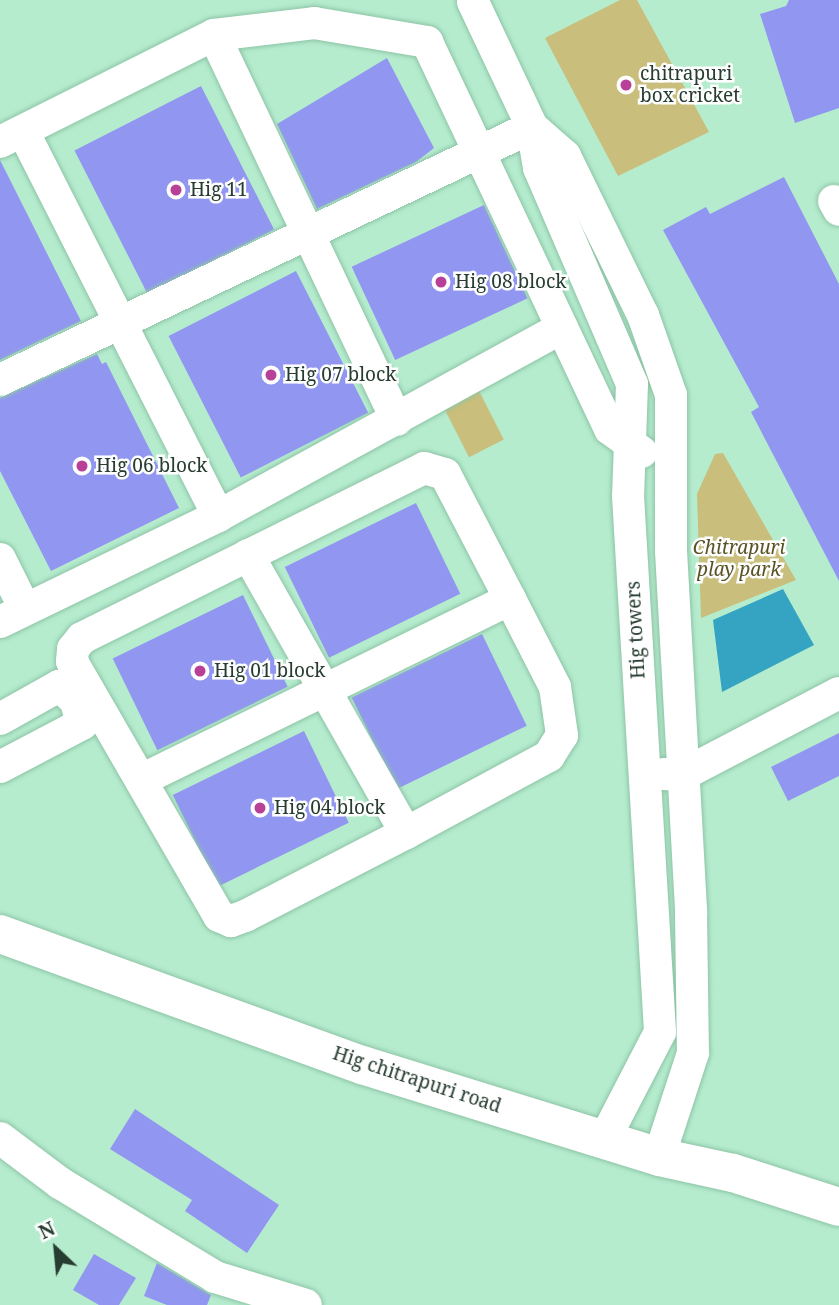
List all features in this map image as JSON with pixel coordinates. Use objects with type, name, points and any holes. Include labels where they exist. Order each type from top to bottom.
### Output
[{"type":"street","points":[[473,2],[532,127],[565,156],[643,315],[671,396],[669,478],[693,1053],[659,1157]]},
{"type":"street","points":[[218,516],[120,323],[12,136],[214,35],[314,23],[427,42],[610,429],[630,442],[669,478]]},
{"type":"street","points":[[214,35],[397,420]]},
{"type":"street","points":[[0,380],[532,127]]},
{"type":"street","name":"Hig towers","points":[[532,127],[539,168],[632,384],[628,495],[660,1032],[604,1140]]},
{"type":"street","points":[[0,559],[12,616],[218,516],[562,328]]},
{"type":"street","points":[[424,468],[435,468],[444,474],[509,599],[555,687],[562,735],[549,756],[406,833],[232,921],[219,916],[142,780],[83,697],[72,661],[73,649],[82,638],[424,468]]},
{"type":"street","points":[[248,555],[406,833]]},
{"type":"street","points":[[142,780],[509,599]]},
{"type":"street","points":[[0,719],[59,686],[83,697]]},
{"type":"street","points":[[0,767],[82,724],[83,697]]},
{"type":"street","points":[[644,774],[682,775],[828,698]]},
{"type":"street","name":"Hig chitrapuri road","points":[[0,934],[362,1065],[659,1157],[733,1172],[839,1207]]},
{"type":"street","points":[[0,1138],[60,1183],[215,1277],[306,1305]]},
{"type":"green space","name":"chitrapuri box cricket","points":[[620,0],[637,0],[709,132],[618,176],[545,38]]},
{"type":"green space","points":[[477,387],[504,440],[469,457],[442,405]]},
{"type":"green space","name":"Chitrapuri play park","points":[[723,453],[796,580],[701,618],[697,494],[715,454]]},
{"type":"water","points":[[783,589],[814,645],[722,692],[713,620]]},
{"type":"building","points":[[789,0],[839,0],[839,108],[795,123],[760,14],[786,6]]},
{"type":"building","points":[[387,58],[434,148],[416,162],[317,209],[277,124]]},
{"type":"building","name":"Hig 11","points":[[201,86],[274,229],[148,294],[74,150]]},
{"type":"building","points":[[0,160],[81,321],[0,360]]},
{"type":"building","points":[[784,177],[839,284],[839,581],[751,412],[759,407],[663,230],[706,207],[710,214]]},
{"type":"building","name":"Hig 08 block","points":[[484,205],[528,298],[395,360],[352,267]]},
{"type":"building","name":"Hig 07 block","points":[[296,271],[368,413],[241,478],[169,336]]},
{"type":"building","name":"Hig 06 block","points":[[97,354],[102,364],[106,362],[179,508],[51,571],[0,471],[0,398]]},
{"type":"building","points":[[416,503],[460,594],[329,658],[285,567]]},
{"type":"building","name":"Hig 01 block","points":[[243,595],[288,687],[157,750],[113,659]]},
{"type":"building","points":[[482,634],[527,726],[396,789],[352,698]]},
{"type":"building","name":"Hig 04 block","points":[[304,731],[349,823],[217,887],[173,795]]},
{"type":"building","points":[[839,733],[839,776],[788,801],[771,767]]},
{"type":"building","points":[[135,1109],[279,1205],[247,1253],[185,1211],[192,1200],[110,1149]]},
{"type":"building","points":[[94,1254],[136,1278],[119,1305],[99,1305],[73,1290]]},
{"type":"building","points":[[157,1263],[211,1295],[207,1305],[167,1305],[144,1296]]},
{"type":"place","name":"chitrapuri box cricket","points":[[626,85]]},
{"type":"place","name":"Hig 11","points":[[176,190]]},
{"type":"place","name":"Hig 08 block","points":[[441,282]]},
{"type":"place","name":"Hig 07 block","points":[[271,375]]},
{"type":"place","name":"Hig 06 block","points":[[82,466]]},
{"type":"place","name":"Hig 01 block","points":[[200,671]]},
{"type":"place","name":"Hig 04 block","points":[[260,808]]}]
